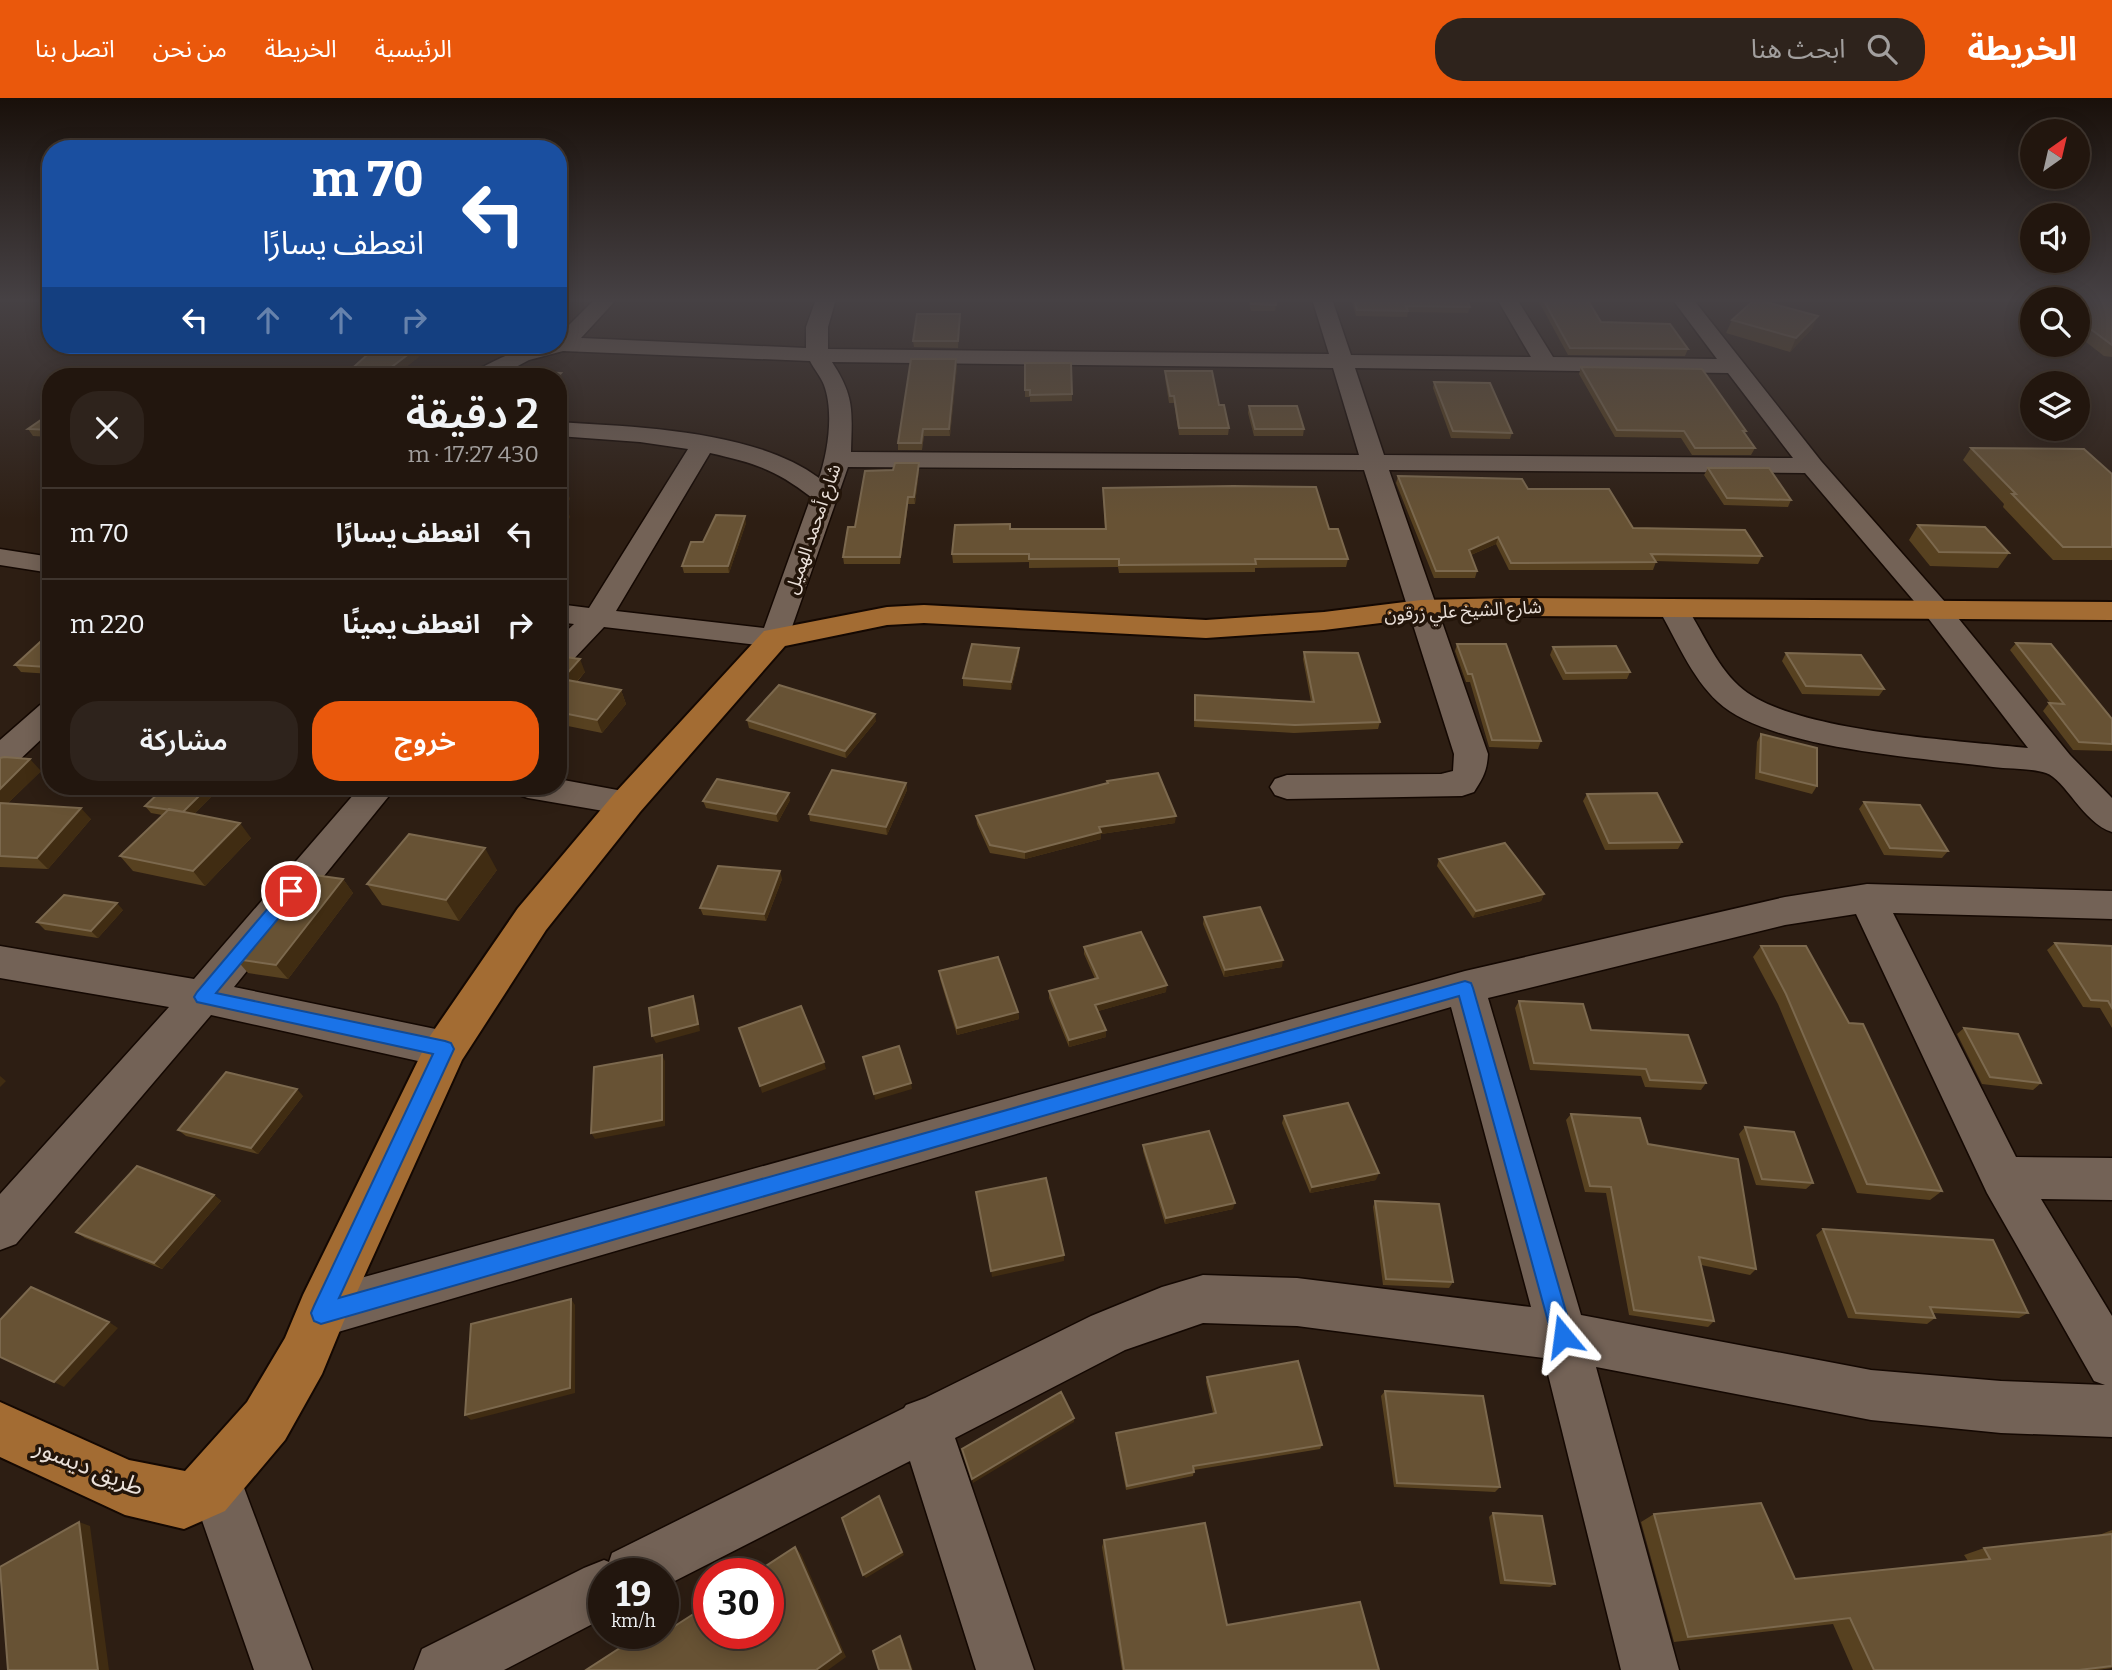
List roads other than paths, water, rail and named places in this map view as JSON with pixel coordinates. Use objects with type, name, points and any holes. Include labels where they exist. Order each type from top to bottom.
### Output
[{"type":"main road","name":"شارع الشيخ علي زرقون","points":[[775,638],[887,616],[924,614],[1206,629],[1324,621],[1420,609],[1935,608],[2112,611]]},
{"type":"main road","name":"طريق ديسور","points":[[0,1430],[125,1487],[184,1501],[205,1491],[266,1421],[304,1356],[321,1313],[445,1049],[532,919],[627,803],[775,638]]},
{"type":"street","name":"شارع أمحمد الهميل","points":[[775,638],[838,459],[840,413],[836,386],[828,372]]},
{"type":"street","points":[[1287,788],[1441,786],[1462,784],[1469,772],[1471,754],[1420,609],[1344,372]]},
{"type":"street","points":[[1738,372],[1812,466],[1935,608],[2058,763],[2106,807]]},
{"type":"street","points":[[567,430],[640,435],[703,444],[766,458],[796,473],[826,496]]},
{"type":"street","points":[[567,648],[597,618],[703,444]]},
{"type":"street","points":[[838,459],[1812,466]]},
{"type":"street","points":[[0,557],[42,564]]},
{"type":"street","points":[[1673,608],[1723,689],[1737,701],[1763,713],[1794,725],[1862,740],[2058,763]]},
{"type":"street","points":[[567,613],[775,638]]},
{"type":"street","points":[[0,759],[42,721]]},
{"type":"street","points":[[567,793],[627,803]]},
{"type":"street","points":[[0,1228],[203,997],[372,795]]},
{"type":"street","points":[[1867,898],[2003,1178],[2112,1363]]},
{"type":"street","points":[[321,1313],[1465,988],[1785,911],[1867,898],[2112,905]]},
{"type":"street","points":[[0,962],[203,997],[445,1049]]},
{"type":"street","points":[[1465,988],[1563,1336],[1650,1670]]},
{"type":"street","points":[[2003,1178],[2112,1179]]},
{"type":"street","points":[[661,1558],[1108,1332],[1161,1311],[1203,1299],[1297,1301],[1563,1336],[1871,1395],[2001,1407],[2112,1412]]},
{"type":"street","points":[[924,1423],[1004,1670]]},
{"type":"street","points":[[215,1480],[283,1670]]},
{"type":"street","points":[[443,1670],[588,1596]]}]
